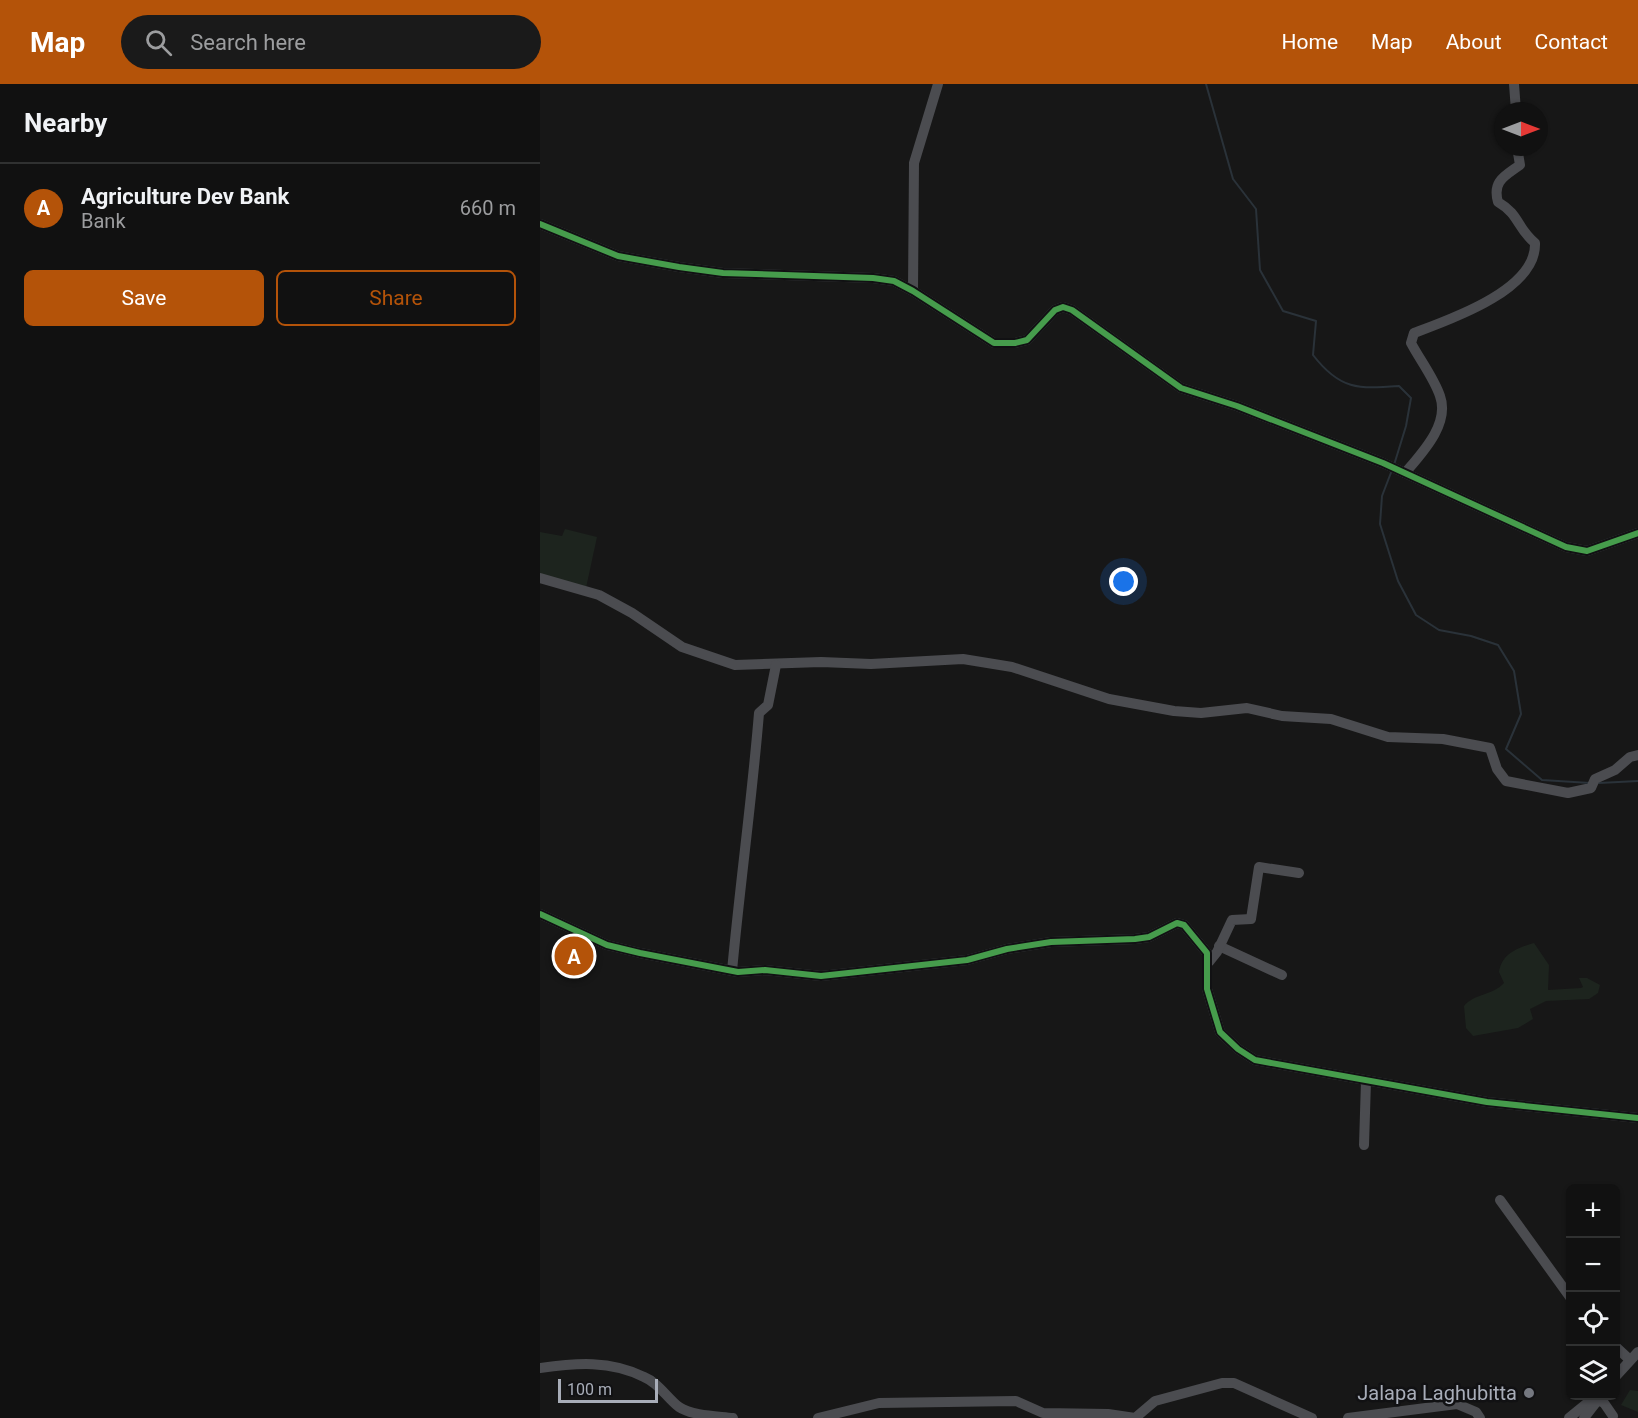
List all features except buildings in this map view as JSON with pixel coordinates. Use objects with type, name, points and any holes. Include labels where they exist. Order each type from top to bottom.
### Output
[{"type":"street","points":[[913,291],[914,163],[938,84]]},
{"type":"street","points":[[1514,84],[1515,102]]},
{"type":"street","points":[[1405,472],[1424,450],[1442,420],[1441,397],[1411,343],[1414,333],[1473,311],[1523,273],[1536,256],[1535,243],[1524,234],[1513,211],[1498,202],[1495,191],[1500,178],[1520,165],[1518,156]]},
{"type":"street","points":[[540,225],[618,256],[669,265],[723,273],[873,278],[894,282],[913,291],[994,344],[1027,340],[1055,310],[1063,307],[1072,310],[1148,367],[1182,388],[1237,406],[1405,472],[1566,547],[1587,551],[1638,533]]},
{"type":"street","points":[[540,578],[599,595],[632,613],[682,647],[735,665],[971,660],[1012,667],[1109,699],[1174,711],[1201,713],[1247,708],[1282,716],[1331,719],[1388,737],[1443,739],[1478,745],[1490,748],[1497,769],[1506,781],[1568,794],[1593,783],[1615,770],[1630,757],[1638,755]]},
{"type":"street","points":[[732,971],[755,774],[759,713],[768,705],[776,665]]},
{"type":"street","points":[[1209,962],[1232,920],[1251,919],[1259,867],[1299,873]]},
{"type":"street","points":[[540,914],[607,945],[732,971],[765,970],[821,976],[967,960],[1007,949],[1051,942],[1149,937],[1178,923],[1184,925],[1207,953],[1209,962],[1207,989],[1220,1032],[1238,1049],[1255,1060],[1366,1082],[1416,1087],[1487,1102],[1638,1118]]},
{"type":"street","points":[[1219,946],[1282,975]]},
{"type":"street","points":[[1364,1145],[1366,1082]]},
{"type":"street","points":[[1500,1200],[1566,1292]]},
{"type":"street","points":[[1620,1351],[1630,1360]]},
{"type":"street","points":[[1620,1371],[1638,1352]]},
{"type":"street","points":[[540,1368],[582,1363],[601,1364],[622,1369],[646,1377],[687,1411],[733,1418]]},
{"type":"street","points":[[826,1418],[879,1403],[1016,1401],[1043,1413],[1108,1414],[1135,1418],[1155,1401],[1222,1383],[1234,1383],[1312,1418]]},
{"type":"street","points":[[1569,1418],[1590,1400]]},
{"type":"street","points":[[1584,1418],[1598,1400],[1604,1403],[1613,1416]]},
{"type":"street","points":[[1348,1418],[1457,1404],[1466,1406],[1480,1418]]},
{"type":"shaded area","points":[[565,529],[597,537],[586,588],[540,575],[540,532],[562,536]]},
{"type":"shaded area","points":[[1534,943],[1549,965],[1548,990],[1581,988],[1583,987],[1579,978],[1587,978],[1600,985],[1598,993],[1589,999],[1546,1001],[1530,1009],[1533,1019],[1518,1028],[1473,1036],[1466,1028],[1464,1006],[1504,983],[1499,972],[1503,960],[1517,949]]},
{"type":"shaded area","points":[[1630,1390],[1638,1391],[1638,1412],[1621,1405]]},
{"type":"waterway","points":[[1206,84],[1233,179],[1256,209],[1260,270],[1283,311],[1316,321],[1313,355],[1332,375],[1341,381],[1361,387],[1399,386],[1411,398],[1406,426],[1394,465]]},
{"type":"waterway","points":[[1392,470],[1382,496],[1380,524],[1398,581],[1416,615],[1439,630],[1471,636],[1498,645],[1514,671],[1521,714],[1506,749],[1542,780],[1590,783]]},
{"type":"waterway","points":[[1599,783],[1638,781]]},
{"type":"cycle path","points":[[540,224],[618,256],[679,267],[723,273],[873,278],[894,281],[994,343],[1015,343],[1027,340],[1055,310],[1063,307],[1072,310],[1181,388],[1237,406],[1383,463],[1566,547],[1587,551],[1638,533]]},
{"type":"cycle path","points":[[540,914],[607,945],[640,953],[738,972],[765,970],[821,976],[967,960],[1007,949],[1051,942],[1149,937],[1177,923],[1184,925],[1207,953],[1207,989],[1220,1032],[1238,1049],[1255,1060],[1487,1102],[1638,1118]]},
{"type":"place","name":"Agriculture Dev Bank","points":[[574,956]]},
{"type":"place","name":"Jalapa Laghubitta","points":[[1529,1393]]}]
